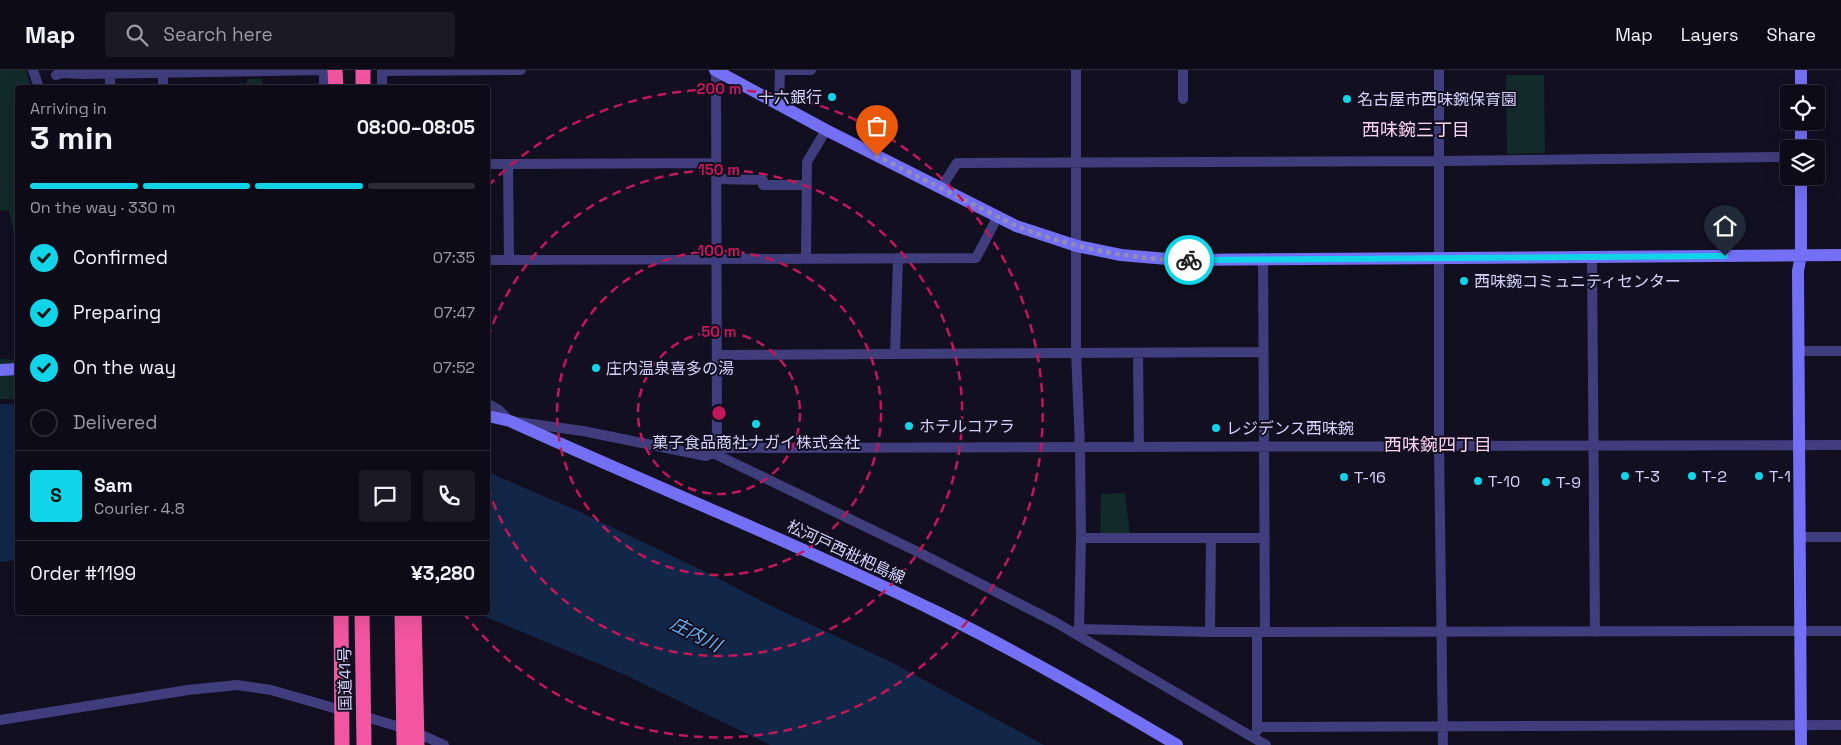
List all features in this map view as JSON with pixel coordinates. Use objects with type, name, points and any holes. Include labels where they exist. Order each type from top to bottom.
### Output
[{"type":"highway","points":[[335,70],[336,85]]},
{"type":"highway","points":[[341,70],[341,85]]},
{"type":"highway","points":[[355,70],[355,85]]},
{"type":"highway","points":[[363,70],[363,85]]},
{"type":"highway","points":[[372,85],[378,70]]},
{"type":"highway","name":"国道41号","points":[[341,615],[342,745]]},
{"type":"highway","name":"国道41号","points":[[362,615],[364,745]]},
{"type":"highway","points":[[402,615],[404,745]]},
{"type":"highway","points":[[414,615],[417,745]]},
{"type":"street","points":[[33,70],[38,85]]},
{"type":"street","points":[[56,74],[145,71],[324,70],[324,85]]},
{"type":"street","points":[[381,85],[378,70],[521,70]]},
{"type":"street","points":[[715,451],[717,355],[716,70],[826,130],[1016,226],[1077,246],[1150,258],[1179,260],[1841,255]]},
{"type":"street","points":[[779,105],[780,70],[811,70]]},
{"type":"street","points":[[1076,70],[1076,352],[1081,538],[1079,633]]},
{"type":"street","points":[[1183,70],[1183,99]]},
{"type":"street","points":[[1439,70],[1439,446],[1443,745]]},
{"type":"street","points":[[1801,70],[1801,85]]},
{"type":"street","points":[[164,72],[164,85]]},
{"type":"street","points":[[110,73],[110,85]]},
{"type":"street","points":[[806,259],[807,162],[826,130]]},
{"type":"street","points":[[941,188],[957,162],[1440,161],[1780,157]]},
{"type":"street","points":[[490,164],[716,163]]},
{"type":"street","points":[[508,164],[509,260]]},
{"type":"street","points":[[716,179],[763,180],[763,185],[807,185]]},
{"type":"street","points":[[1801,185],[1801,255],[1798,271],[1801,745]]},
{"type":"street","points":[[490,260],[976,258],[998,216]]},
{"type":"street","points":[[1592,257],[1595,632]]},
{"type":"street","points":[[895,354],[898,258]]},
{"type":"street","points":[[1262,742],[1257,727],[1265,538],[1263,258]]},
{"type":"street","points":[[1798,351],[1841,351]]},
{"type":"street","points":[[717,355],[1263,352]]},
{"type":"street","points":[[1138,353],[1139,447]]},
{"type":"street","points":[[0,370],[15,368]]},
{"type":"street","points":[[490,405],[499,410],[510,422],[583,431],[706,456],[715,451],[1080,447],[1841,445]]},
{"type":"street","name":"松河戸西枇杷島線","points":[[490,417],[510,422],[799,548],[940,613],[1087,692],[1177,745]]},
{"type":"street","points":[[715,451],[1079,633],[1262,742]]},
{"type":"street","points":[[1800,537],[1841,537]]},
{"type":"street","points":[[1081,538],[1265,538]]},
{"type":"street","points":[[1210,632],[1211,538]]},
{"type":"street","points":[[1079,633],[1841,631]]},
{"type":"street","points":[[0,720],[188,690],[237,686],[271,690],[341,710]]},
{"type":"street","points":[[363,715],[413,731],[444,745]]},
{"type":"street","points":[[1257,727],[1841,725]]},
{"type":"green space","points":[[0,70],[26,70],[30,85],[15,85],[15,239],[9,210],[0,211]]},
{"type":"green space","points":[[1506,75],[1544,75],[1545,153],[1507,154]]},
{"type":"green space","points":[[247,79],[262,79],[262,85],[247,85]]},
{"type":"green space","points":[[0,359],[15,360],[15,399],[0,399]]},
{"type":"green space","points":[[1125,493],[1130,534],[1100,534],[1101,494]]},
{"type":"water","points":[[0,404],[15,404],[15,560],[0,562]]},
{"type":"water","name":"庄内川","points":[[490,473],[578,511],[714,576],[765,603],[889,661],[1044,745],[770,745],[623,674],[481,615],[490,615]]},
{"type":"way so far","points":[[877,156],[1016,226],[1039,235],[1077,246],[1121,255],[1189,260]]},
{"type":"place","name":"十六銀行","points":[[832,97]]},
{"type":"place","name":"名古屋市西味鋺保育園","points":[[1347,99]]},
{"type":"place","name":"西味鋺コミュニティセンター","points":[[1464,281]]},
{"type":"place","name":"庄内温泉喜多の湯","points":[[596,368]]},
{"type":"place","name":"菓子食品商社ナガイ株式会社","points":[[756,424]]},
{"type":"place","name":"ホテルコアラ","points":[[909,426]]},
{"type":"place","name":"レジデンス西味鋺","points":[[1216,428]]},
{"type":"place","name":"T-3","points":[[1625,476]]},
{"type":"place","name":"T-2","points":[[1692,476]]},
{"type":"place","name":"T-1","points":[[1759,476]]},
{"type":"place","name":"T-16","points":[[1344,477]]},
{"type":"place","name":"T-10","points":[[1478,481]]},
{"type":"place","name":"T-9","points":[[1546,482]]},
{"type":"district","name":"西味鋺三丁目","points":[[1416,129]]},
{"type":"district","name":"西味鋺四丁目","points":[[1438,444]]},
{"type":"route","points":[[1189,260],[1725,256]]}]
